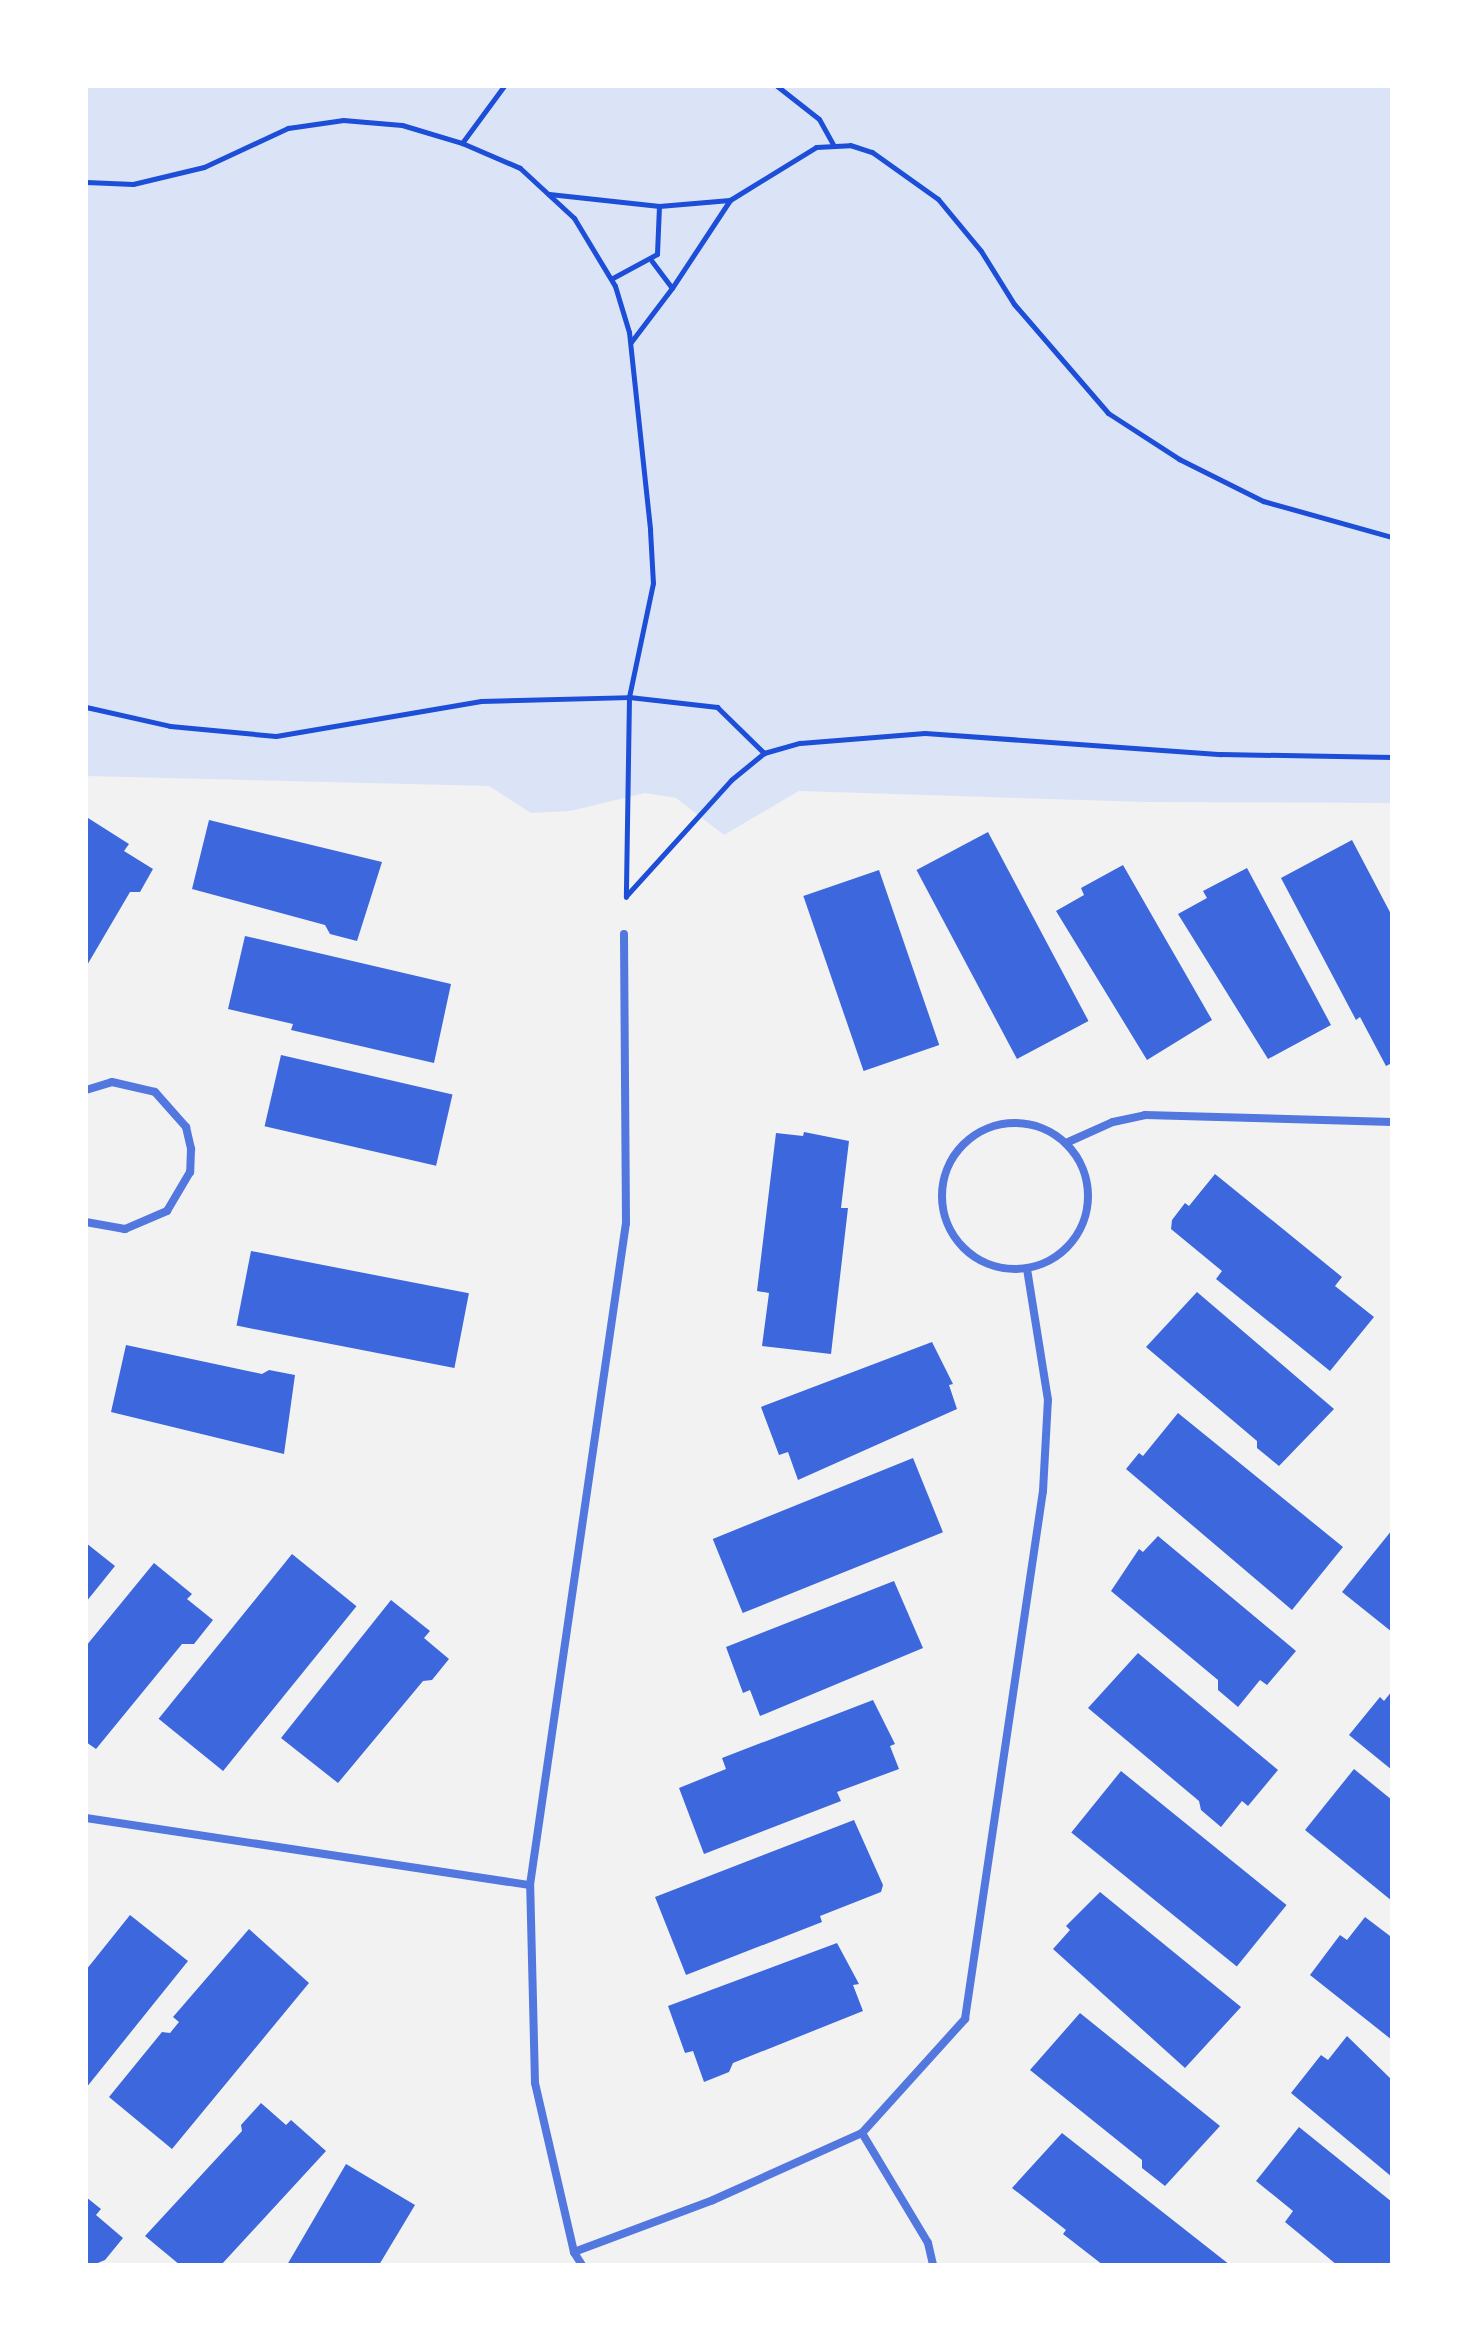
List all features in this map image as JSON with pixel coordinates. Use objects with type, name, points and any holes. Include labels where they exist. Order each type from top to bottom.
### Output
[{"type":"street","points":[[582,2265],[574,2252],[535,2083],[530,1885],[626,1223],[624,934]]},
{"type":"street","points":[[86,1090],[112,1082],[155,1092],[186,1127],[191,1149],[190,1172],[167,1211],[125,1229],[86,1222]]},
{"type":"street","points":[[1066,1143],[1113,1122],[1145,1115],[1392,1122]]},
{"type":"street","points":[[1003,1123],[1048,1129],[1066,1143],[1080,1161],[1088,1206],[1068,1248],[1027,1269],[1004,1269],[964,1249],[943,1208],[942,1185],[962,1144],[1003,1123]]},
{"type":"street","points":[[574,2252],[713,2200],[862,2133],[965,2019],[1043,1491],[1048,1400],[1027,1269]]},
{"type":"street","points":[[86,1818],[530,1885]]},
{"type":"street","points":[[862,2133],[928,2243],[933,2265]]},
{"type":"path","points":[[462,143],[504,86]]},
{"type":"path","points":[[777,86],[819,119],[833,144]]},
{"type":"path","points":[[86,182],[147,181],[204,167],[288,128],[343,120],[402,125],[462,143],[520,168],[574,218],[611,279],[631,343],[653,583],[629,697],[624,934]]},
{"type":"path","points":[[631,343],[672,288],[730,200],[816,147],[833,144],[872,152],[938,199],[981,251],[1014,304],[1108,413],[1179,459],[1263,501],[1392,537]]},
{"type":"path","points":[[548,193],[659,206],[730,200]]},
{"type":"path","points":[[659,206],[652,261],[672,288]]},
{"type":"path","points":[[611,279],[652,261]]},
{"type":"path","points":[[86,707],[170,726],[276,736],[481,701],[629,697],[717,707],[764,753]]},
{"type":"path","points":[[626,897],[731,780],[764,753],[816,741],[925,733],[1221,754],[1392,757]]},
{"type":"shaded area","points":[[86,86],[1392,86],[1392,803],[1145,802],[799,791],[724,835],[676,798],[645,793],[570,811],[531,813],[489,786],[86,776]]},
{"type":"building","points":[[88,818],[129,844],[124,851],[153,869],[140,892],[130,892],[86,967]]},
{"type":"building","points":[[209,820],[382,862],[357,941],[330,934],[325,925],[192,889]]},
{"type":"building","points":[[988,832],[1088,1021],[1017,1059],[916,870]]},
{"type":"building","points":[[1352,840],[1392,916],[1392,1063],[1386,1066],[1360,1017],[1356,1020],[1281,878]]},
{"type":"building","points":[[1123,865],[1212,1020],[1147,1060],[1056,911],[1084,895],[1081,888]]},
{"type":"building","points":[[1247,868],[1331,1025],[1268,1059],[1178,914],[1207,898],[1203,891]]},
{"type":"building","points":[[879,870],[939,1045],[864,1071],[803,896]]},
{"type":"building","points":[[245,936],[451,984],[434,1063],[291,1030],[293,1024],[228,1009]]},
{"type":"building","points":[[281,1055],[452,1095],[436,1166],[265,1126]]},
{"type":"building","points":[[804,1132],[849,1141],[841,1208],[848,1208],[831,1354],[762,1346],[769,1293],[757,1291],[776,1133],[803,1136]]},
{"type":"building","points":[[1215,1174],[1342,1277],[1335,1286],[1374,1317],[1330,1371],[1216,1279],[1222,1271],[1171,1229],[1172,1220],[1185,1203],[1189,1206]]},
{"type":"building","points":[[251,1251],[469,1293],[454,1368],[236,1326]]},
{"type":"building","points":[[1197,1292],[1334,1409],[1279,1466],[1257,1448],[1257,1441],[1146,1347]]},
{"type":"building","points":[[932,1342],[953,1384],[949,1385],[957,1409],[798,1480],[788,1452],[779,1455],[761,1407]]},
{"type":"building","points":[[126,1345],[262,1374],[269,1370],[295,1375],[284,1454],[111,1412]]},
{"type":"building","points":[[1178,1413],[1343,1547],[1292,1610],[1126,1469],[1139,1453],[1143,1456]]},
{"type":"building","points":[[913,1458],[943,1532],[743,1613],[713,1539]]},
{"type":"building","points":[[1392,1530],[1392,1632],[1342,1592]]},
{"type":"building","points":[[1158,1536],[1296,1651],[1267,1685],[1260,1680],[1238,1707],[1218,1690],[1218,1680],[1111,1591],[1139,1549],[1143,1552]]},
{"type":"building","points":[[86,1543],[115,1566],[86,1602]]},
{"type":"building","points":[[292,1554],[357,1606],[223,1771],[159,1719]]},
{"type":"building","points":[[154,1563],[192,1594],[187,1599],[213,1620],[194,1644],[182,1644],[96,1749],[86,1742],[86,1646]]},
{"type":"building","points":[[894,1581],[923,1648],[760,1716],[750,1690],[743,1693],[726,1647]]},
{"type":"building","points":[[391,1600],[430,1631],[424,1638],[449,1659],[432,1680],[423,1681],[338,1783],[281,1738]]},
{"type":"building","points":[[1138,1653],[1278,1770],[1248,1806],[1242,1801],[1221,1827],[1201,1810],[1199,1801],[1088,1708]]},
{"type":"building","points":[[1392,1691],[1392,1770],[1349,1735],[1380,1697],[1384,1701]]},
{"type":"building","points":[[873,1700],[895,1744],[890,1746],[899,1769],[837,1792],[841,1801],[704,1854],[679,1788],[726,1769],[722,1758]]},
{"type":"building","points":[[1354,1769],[1392,1800],[1392,1901],[1305,1830]]},
{"type":"building","points":[[1121,1771],[1287,1905],[1237,1966],[1071,1832]]},
{"type":"building","points":[[854,1820],[883,1885],[881,1892],[820,1916],[822,1922],[686,1975],[655,1897]]},
{"type":"building","points":[[1100,1892],[1241,2007],[1185,2068],[1053,1949],[1070,1930],[1066,1926]]},
{"type":"building","points":[[130,1915],[188,1961],[86,2088],[86,1970]]},
{"type":"building","points":[[1365,1917],[1390,1936],[1392,2040],[1310,1975],[1340,1935],[1347,1940]]},
{"type":"building","points":[[249,1929],[309,1983],[172,2149],[109,2097],[162,2032],[170,2033],[179,2022],[173,2017]]},
{"type":"building","points":[[837,1943],[859,1984],[853,1985],[863,2011],[733,2063],[729,2072],[704,2082],[693,2051],[685,2053],[668,2006]]},
{"type":"building","points":[[1080,2013],[1220,2126],[1165,2186],[1142,2168],[1142,2160],[1030,2070]]},
{"type":"building","points":[[1347,2036],[1392,2080],[1392,2177],[1291,2093],[1321,2055],[1328,2060]]},
{"type":"building","points":[[261,2103],[286,2125],[291,2120],[326,2151],[221,2265],[180,2265],[145,2236],[242,2131],[241,2125]]},
{"type":"building","points":[[1299,2127],[1392,2202],[1392,2265],[1337,2265],[1285,2222],[1293,2211],[1256,2181]]},
{"type":"building","points":[[1062,2133],[1230,2265],[1103,2265],[1063,2234],[1066,2230],[1012,2188]]},
{"type":"building","points":[[346,2164],[415,2205],[379,2265],[287,2265]]},
{"type":"building","points":[[86,2197],[101,2209],[96,2215],[123,2238],[105,2260],[93,2265],[86,2265]]}]
